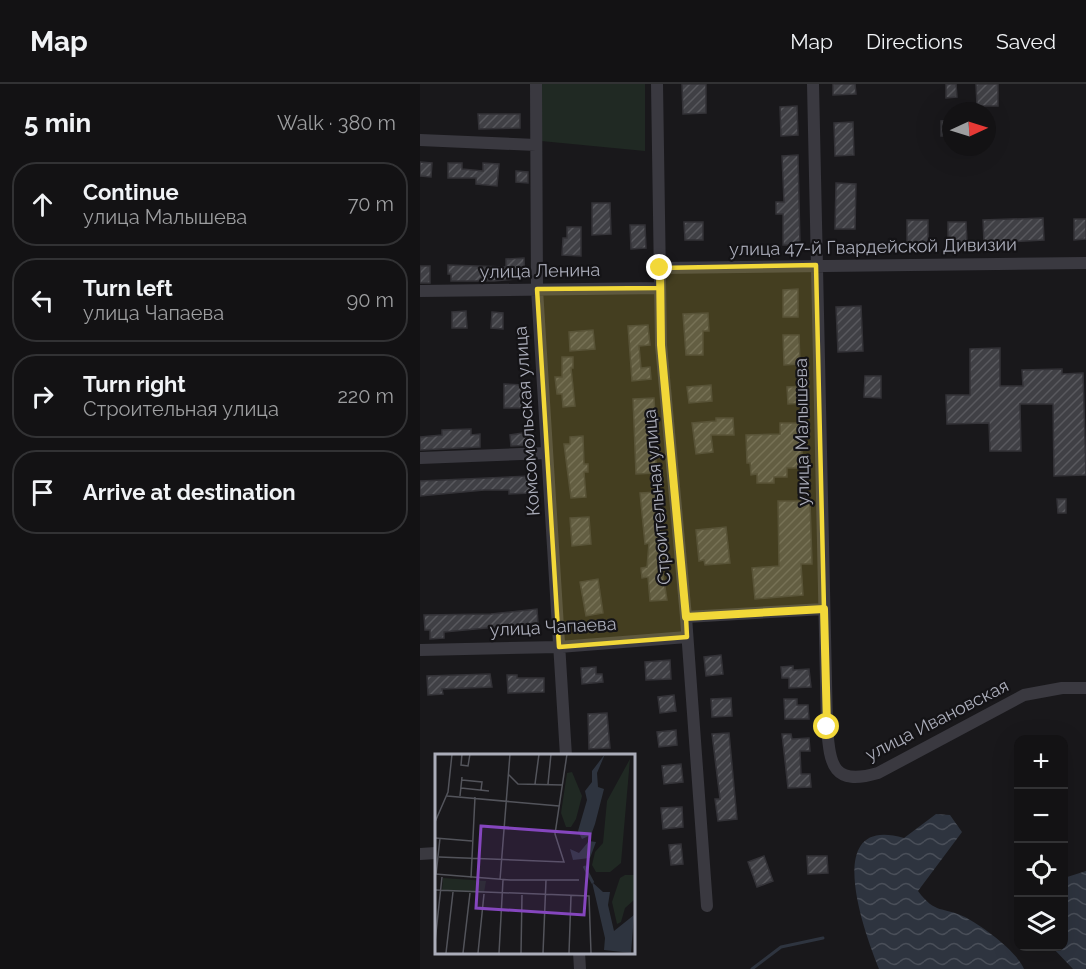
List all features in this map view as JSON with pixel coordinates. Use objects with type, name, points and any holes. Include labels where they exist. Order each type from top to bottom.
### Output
[{"type":"street","name":"Комсомольская улица","points":[[536,84],[537,289],[566,754]]},
{"type":"street","name":"Строительная улица","points":[[657,84],[661,345],[686,617],[707,906]]},
{"type":"street","name":"улица Малышева","points":[[813,84],[824,609],[830,761],[842,775]]},
{"type":"street","points":[[420,140],[536,145]]},
{"type":"street","name":"улица 47-й Гвардейской Дивизии","points":[[660,268],[1086,263]]},
{"type":"street","name":"улица Ленина","points":[[420,291],[660,288]]},
{"type":"street","points":[[420,458],[547,453]]},
{"type":"street","points":[[686,617],[824,609]]},
{"type":"street","name":"улица Чапаева","points":[[420,650],[559,647],[687,637]]},
{"type":"street","name":"улица Ивановская","points":[[842,775],[861,778],[878,773],[1024,695],[1062,688],[1086,688]]},
{"type":"street","points":[[420,854],[435,853]]},
{"type":"street","points":[[579,954],[580,969]]},
{"type":"highlighted area","points":[[816,265],[824,609],[686,617],[687,637],[559,647],[537,289],[660,288],[660,268]]},
{"type":"shaded area","points":[[541,84],[645,84],[645,151],[541,141]]},
{"type":"water","points":[[936,814],[950,815],[962,832],[918,891],[935,907],[965,917],[989,933],[1014,954],[1024,969],[879,969],[859,906],[855,881],[855,859],[863,843],[878,835],[904,838]]},
{"type":"water","points":[[1086,871],[1086,969],[1073,969],[1056,951],[1068,951],[1068,877]]},
{"type":"building","points":[[682,84],[706,84],[706,113],[683,114]]},
{"type":"building","points":[[833,84],[855,84],[856,94],[833,95]]},
{"type":"building","points":[[946,84],[956,84],[957,97],[946,98]]},
{"type":"building","points":[[976,84],[998,84],[998,106],[996,102],[977,102]]},
{"type":"building","points":[[797,106],[798,135],[781,136],[780,107]]},
{"type":"building","points":[[478,114],[520,114],[520,128],[479,129]]},
{"type":"building","points":[[853,122],[854,155],[835,156],[834,123]]},
{"type":"building","points":[[798,155],[800,245],[783,245],[783,214],[776,214],[776,202],[784,202],[782,156]]},
{"type":"building","points":[[420,162],[432,163],[431,177],[420,176]]},
{"type":"building","points":[[448,163],[462,163],[462,169],[483,171],[483,163],[499,164],[497,186],[476,184],[476,178],[448,178]]},
{"type":"building","points":[[516,171],[528,172],[528,183],[516,182]]},
{"type":"building","points":[[836,183],[856,184],[855,229],[835,229]]},
{"type":"building","points":[[592,203],[610,203],[611,234],[592,235]]},
{"type":"building","points":[[1043,218],[1044,240],[984,243],[983,220]]},
{"type":"building","points":[[1074,219],[1086,219],[1086,239],[1074,240]]},
{"type":"building","points":[[907,220],[928,220],[928,243],[907,243]]},
{"type":"building","points":[[684,222],[703,222],[703,240],[685,240]]},
{"type":"building","points":[[948,222],[966,222],[967,242],[948,242]]},
{"type":"building","points":[[630,225],[645,225],[646,248],[631,249]]},
{"type":"building","points":[[567,227],[581,227],[581,256],[562,255],[563,238],[567,238]]},
{"type":"building","points":[[524,258],[525,278],[451,281],[451,274],[448,274],[448,265],[506,267],[506,259]]},
{"type":"building","points":[[420,266],[430,266],[430,283],[420,283]]},
{"type":"building","points":[[798,289],[798,317],[783,317],[783,290]]},
{"type":"building","points":[[861,306],[863,351],[838,352],[836,307]]},
{"type":"building","points":[[466,311],[467,328],[452,328],[452,312]]},
{"type":"building","points":[[492,312],[503,313],[503,329],[491,328]]},
{"type":"building","points":[[708,313],[709,331],[703,331],[703,355],[686,355],[683,314]]},
{"type":"building","points":[[648,325],[650,345],[639,346],[641,368],[650,367],[651,379],[632,381],[628,326]]},
{"type":"building","points":[[593,330],[595,349],[570,351],[569,332]]},
{"type":"building","points":[[783,335],[799,335],[800,364],[784,365]]},
{"type":"building","points":[[1000,348],[1000,386],[1023,386],[1022,370],[1062,369],[1062,374],[1083,373],[1086,475],[1054,476],[1053,404],[1020,404],[1021,451],[990,451],[989,423],[947,424],[946,395],[970,395],[970,349]]},
{"type":"building","points":[[562,357],[573,357],[573,368],[571,368],[575,406],[563,407],[562,394],[557,394],[555,377],[562,377]]},
{"type":"building","points":[[865,376],[881,376],[881,398],[864,397]]},
{"type":"building","points":[[504,384],[524,385],[524,408],[504,408]]},
{"type":"building","points":[[711,385],[712,401],[689,403],[687,387]]},
{"type":"building","points":[[806,386],[807,403],[788,404],[787,387]]},
{"type":"building","points":[[654,398],[655,415],[652,415],[657,473],[636,474],[633,399]]},
{"type":"building","points":[[716,418],[733,418],[734,435],[711,435],[713,452],[696,454],[692,423],[716,421]]},
{"type":"building","points":[[780,423],[802,423],[802,468],[787,468],[787,477],[774,477],[774,483],[757,483],[757,474],[751,475],[750,463],[747,463],[746,435],[780,434]]},
{"type":"building","points":[[471,429],[471,435],[480,434],[480,447],[420,450],[420,437],[442,435],[442,430]]},
{"type":"building","points":[[529,432],[531,445],[511,446],[510,435]]},
{"type":"building","points":[[583,436],[584,464],[588,464],[588,472],[584,472],[586,497],[571,498],[564,444],[570,444],[570,437]]},
{"type":"building","points":[[530,476],[531,493],[509,494],[509,490],[484,490],[420,496],[420,481]]},
{"type":"building","points":[[658,492],[659,509],[657,509],[662,541],[658,542],[667,600],[650,601],[648,577],[642,578],[641,568],[647,567],[649,543],[645,544],[640,493]]},
{"type":"building","points":[[1057,499],[1066,499],[1066,513],[1058,513]]},
{"type":"building","points":[[778,501],[810,501],[812,564],[801,564],[803,595],[755,599],[752,568],[779,566]]},
{"type":"building","points":[[589,517],[591,544],[572,546],[570,518]]},
{"type":"building","points":[[726,527],[730,563],[705,565],[704,560],[699,561],[696,530]]},
{"type":"building","points":[[598,579],[603,613],[586,616],[580,582]]},
{"type":"building","points":[[537,609],[538,623],[444,632],[444,638],[430,639],[430,630],[425,630],[424,615],[491,614]]},
{"type":"building","points":[[721,655],[723,674],[706,676],[704,657]]},
{"type":"building","points":[[670,660],[671,679],[646,680],[645,662]]},
{"type":"building","points":[[793,666],[793,670],[809,669],[811,687],[789,688],[789,678],[782,678],[781,667]]},
{"type":"building","points":[[596,667],[596,674],[602,674],[603,682],[582,684],[581,668]]},
{"type":"building","points":[[490,674],[492,687],[442,689],[443,694],[428,695],[427,676]]},
{"type":"building","points":[[507,675],[517,675],[517,678],[544,678],[544,692],[508,693]]},
{"type":"building","points":[[674,695],[676,711],[660,713],[658,697]]},
{"type":"building","points":[[731,698],[732,716],[712,717],[711,699]]},
{"type":"building","points":[[784,699],[797,699],[797,705],[808,705],[809,719],[785,719]]},
{"type":"building","points":[[607,713],[610,748],[589,749],[588,714]]},
{"type":"building","points":[[676,730],[677,745],[659,747],[657,732]]},
{"type":"building","points":[[729,733],[737,819],[718,821],[715,799],[720,799],[712,734]]},
{"type":"building","points":[[782,734],[791,734],[792,739],[809,738],[810,751],[800,751],[801,774],[810,774],[811,787],[788,788]]},
{"type":"building","points":[[681,764],[683,782],[664,784],[662,766]]},
{"type":"building","points":[[682,807],[683,827],[663,829],[661,808]]},
{"type":"building","points":[[681,844],[683,864],[671,865],[669,845]]},
{"type":"building","points":[[764,856],[773,881],[757,887],[748,862]]},
{"type":"building","points":[[807,856],[827,856],[828,873],[808,874]]},
{"type":"waterway","points":[[752,969],[781,947],[823,938]]},
{"type":"route","points":[[660,268],[661,345],[686,617],[824,609],[827,727]]}]
